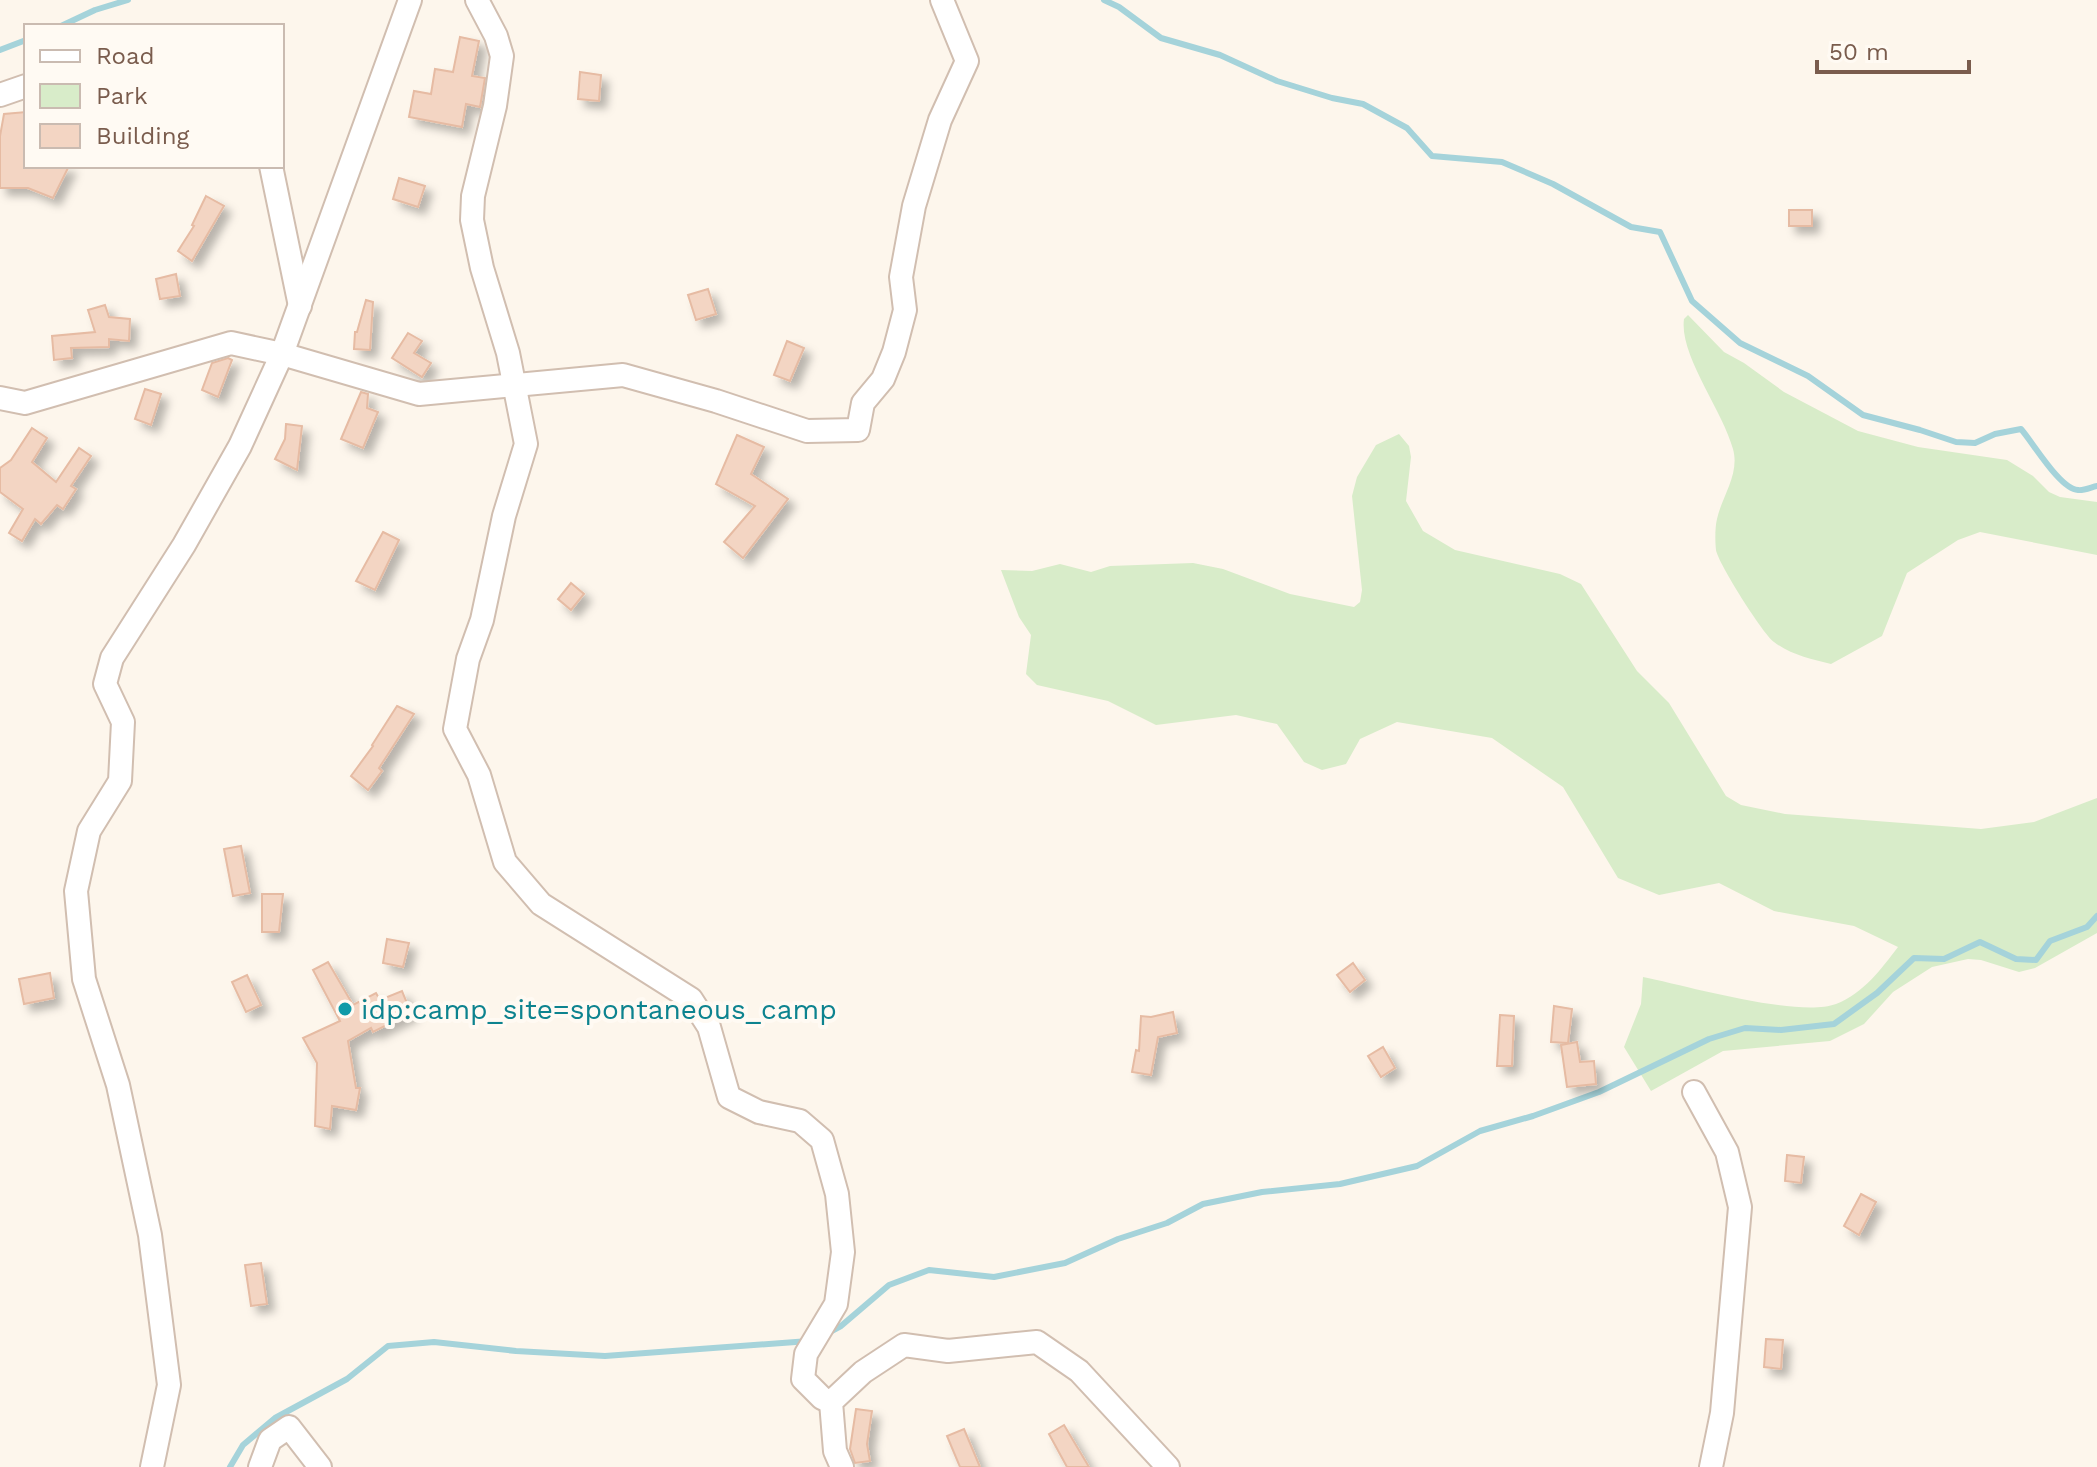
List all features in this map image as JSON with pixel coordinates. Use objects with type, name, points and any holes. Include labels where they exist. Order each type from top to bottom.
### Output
[{"type":"street","points":[[152,1467],[169,1385],[150,1235],[118,1085],[84,979],[76,891],[89,831],[120,781],[123,722],[105,684],[112,658],[184,545],[233,458],[282,354],[410,0]]},
{"type":"street","points":[[477,0],[496,36],[502,56],[495,106],[473,196],[472,220],[482,268],[508,353],[526,444],[504,516],[482,620],[468,659],[455,729],[479,775],[505,862],[541,904],[691,999],[709,1027],[729,1097],[759,1112],[800,1121],[822,1140],[837,1194],[843,1252],[836,1304],[806,1354],[803,1379],[822,1398],[831,1402]]},
{"type":"street","points":[[0,398],[25,403],[231,343],[282,354],[419,394],[623,375],[807,431],[858,430],[863,403],[883,379],[894,352],[905,310],[901,277],[914,206],[940,120],[967,61],[942,0]]},
{"type":"street","points":[[0,95],[24,87]]},
{"type":"street","points":[[271,168],[300,306]]},
{"type":"street","points":[[1694,1092],[1727,1152],[1740,1207],[1722,1413],[1711,1467]]},
{"type":"street","points":[[831,1402],[863,1372],[904,1345],[948,1351],[1037,1342],[1079,1371],[1168,1467]]},
{"type":"street","points":[[831,1402],[835,1451],[842,1467]]},
{"type":"street","points":[[260,1467],[270,1440],[289,1427],[320,1467]]},
{"type":"green space","points":[[1688,315],[1724,352],[1784,392],[1858,431],[1918,447],[2007,460],[2033,476],[2049,492],[2060,497],[2097,502],[2097,555],[1980,532],[1958,540],[1907,573],[1882,636],[1831,664],[1787,650],[1768,636],[1751,613],[1716,550],[1716,522],[1735,458],[1728,434],[1688,349],[1684,319]]},
{"type":"green space","points":[[1399,434],[1409,446],[1411,457],[1406,501],[1423,531],[1455,550],[1560,574],[1581,584],[1637,671],[1669,703],[1726,796],[1741,805],[1785,814],[1981,829],[2034,822],[2097,798],[2097,933],[2035,968],[2019,972],[1968,959],[1932,967],[1893,992],[1864,1024],[1830,1041],[1723,1051],[1651,1091],[1624,1047],[1641,1004],[1643,977],[1770,1004],[1819,1007],[1836,1004],[1855,994],[1898,947],[1854,926],[1774,911],[1719,883],[1659,895],[1618,878],[1563,787],[1492,738],[1397,722],[1360,739],[1346,764],[1322,770],[1304,762],[1277,724],[1236,715],[1156,725],[1108,701],[1037,685],[1026,674],[1031,635],[1019,617],[1001,570],[1032,571],[1060,564],[1091,572],[1110,566],[1193,563],[1223,569],[1290,594],[1354,607],[1360,602],[1362,590],[1352,496],[1357,477],[1376,445]]},
{"type":"building","points":[[460,37],[479,41],[472,76],[485,78],[480,107],[466,104],[462,127],[409,117],[414,91],[431,94],[435,69],[453,72]]},
{"type":"building","points":[[580,72],[601,75],[599,101],[578,99]]},
{"type":"building","points":[[24,112],[24,168],[68,168],[53,198],[28,188],[0,188],[0,136],[4,114]]},
{"type":"building","points":[[399,178],[425,186],[418,207],[393,199]]},
{"type":"building","points":[[206,196],[224,206],[192,261],[178,251],[194,226]]},
{"type":"building","points":[[1789,210],[1812,210],[1812,226],[1789,226]]},
{"type":"building","points":[[176,274],[180,296],[160,299],[156,279]]},
{"type":"building","points":[[708,289],[716,314],[696,320],[688,295]]},
{"type":"building","points":[[366,300],[373,302],[370,350],[354,349],[355,332]]},
{"type":"building","points":[[105,305],[109,317],[130,319],[129,341],[109,339],[109,347],[71,348],[72,358],[54,360],[52,336],[95,332],[88,310]]},
{"type":"building","points":[[408,333],[422,341],[414,353],[431,363],[422,377],[392,358]]},
{"type":"building","points":[[787,341],[804,348],[790,381],[774,375]]},
{"type":"building","points":[[228,358],[232,360],[218,397],[202,390],[212,363]]},
{"type":"building","points":[[145,389],[161,394],[151,425],[135,419]]},
{"type":"building","points":[[361,392],[368,394],[367,408],[378,412],[363,448],[341,439]]},
{"type":"building","points":[[286,424],[302,426],[297,470],[275,459],[285,439]]},
{"type":"building","points":[[32,428],[47,438],[32,462],[56,482],[79,448],[91,456],[71,486],[76,489],[63,509],[57,505],[41,524],[35,519],[22,541],[9,533],[23,509],[0,492],[0,468],[11,460]]},
{"type":"building","points":[[737,435],[764,447],[751,474],[788,499],[743,558],[724,542],[755,506],[716,484]]},
{"type":"building","points":[[383,532],[399,540],[375,590],[356,581]]},
{"type":"building","points":[[571,583],[584,594],[571,610],[558,599]]},
{"type":"building","points":[[397,706],[414,714],[368,790],[351,776]]},
{"type":"building","points":[[241,846],[250,893],[233,896],[224,849]]},
{"type":"building","points":[[262,894],[283,894],[279,932],[262,932]]},
{"type":"building","points":[[387,939],[409,943],[403,967],[383,963]]},
{"type":"building","points":[[328,962],[353,1005],[376,993],[380,1000],[402,991],[411,1013],[373,1032],[371,1028],[348,1041],[356,1088],[360,1088],[356,1110],[332,1106],[330,1129],[315,1126],[317,1063],[303,1038],[340,1021],[313,970]]},
{"type":"building","points":[[1353,963],[1365,980],[1350,992],[1337,975]]},
{"type":"building","points":[[50,973],[54,998],[24,1004],[19,979]]},
{"type":"building","points":[[247,975],[261,1005],[246,1012],[232,982]]},
{"type":"building","points":[[1554,1006],[1572,1009],[1568,1043],[1551,1042]]},
{"type":"building","points":[[1173,1012],[1177,1033],[1158,1037],[1151,1075],[1132,1072],[1136,1050],[1139,1051],[1141,1016]]},
{"type":"building","points":[[1500,1015],[1514,1016],[1512,1066],[1497,1066]]},
{"type":"building","points":[[1577,1042],[1580,1062],[1594,1061],[1596,1084],[1567,1087],[1561,1045]]},
{"type":"building","points":[[1383,1047],[1395,1068],[1381,1077],[1368,1056]]},
{"type":"building","points":[[1787,1155],[1804,1157],[1801,1183],[1785,1181]]},
{"type":"building","points":[[1861,1194],[1876,1202],[1859,1235],[1844,1226]]},
{"type":"building","points":[[261,1263],[267,1304],[251,1306],[245,1265]]},
{"type":"building","points":[[1766,1339],[1783,1340],[1781,1369],[1764,1367]]},
{"type":"building","points":[[856,1409],[872,1411],[867,1444],[870,1461],[855,1463],[850,1449]]},
{"type":"building","points":[[1064,1425],[1089,1467],[1067,1467],[1049,1434]]},
{"type":"building","points":[[964,1429],[980,1467],[960,1467],[947,1436]]},
{"type":"waterway","points":[[65,24],[95,10],[128,0]]},
{"type":"waterway","points":[[1104,0],[1119,7],[1161,38],[1220,55],[1277,81],[1363,104],[1407,128],[1432,156],[1502,162],[1553,184],[1631,227],[1660,232],[1692,301],[1740,343],[1808,376],[1863,415],[1956,442],[1975,443],[1995,434],[2021,429],[2063,482],[2078,490],[2097,486]]},
{"type":"waterway","points":[[0,50],[24,41]]},
{"type":"waterway","points":[[826,1334],[841,1326],[889,1285],[929,1270],[994,1277],[1065,1263],[1118,1239],[1167,1223],[1203,1204],[1262,1192],[1340,1184],[1417,1166],[1480,1131],[1599,1092],[1709,1039],[1745,1028],[1781,1030],[1834,1024],[1877,993],[1914,958],[1944,959],[1980,942],[2016,959],[2036,960],[2050,941],[2087,927],[2097,916]]},
{"type":"waterway","points":[[230,1467],[243,1445],[275,1418],[347,1379],[388,1346],[434,1342],[605,1356],[809,1341]]},
{"type":"place","name":"idp:camp_site=spontaneous_camp","points":[[345,1009]]}]
